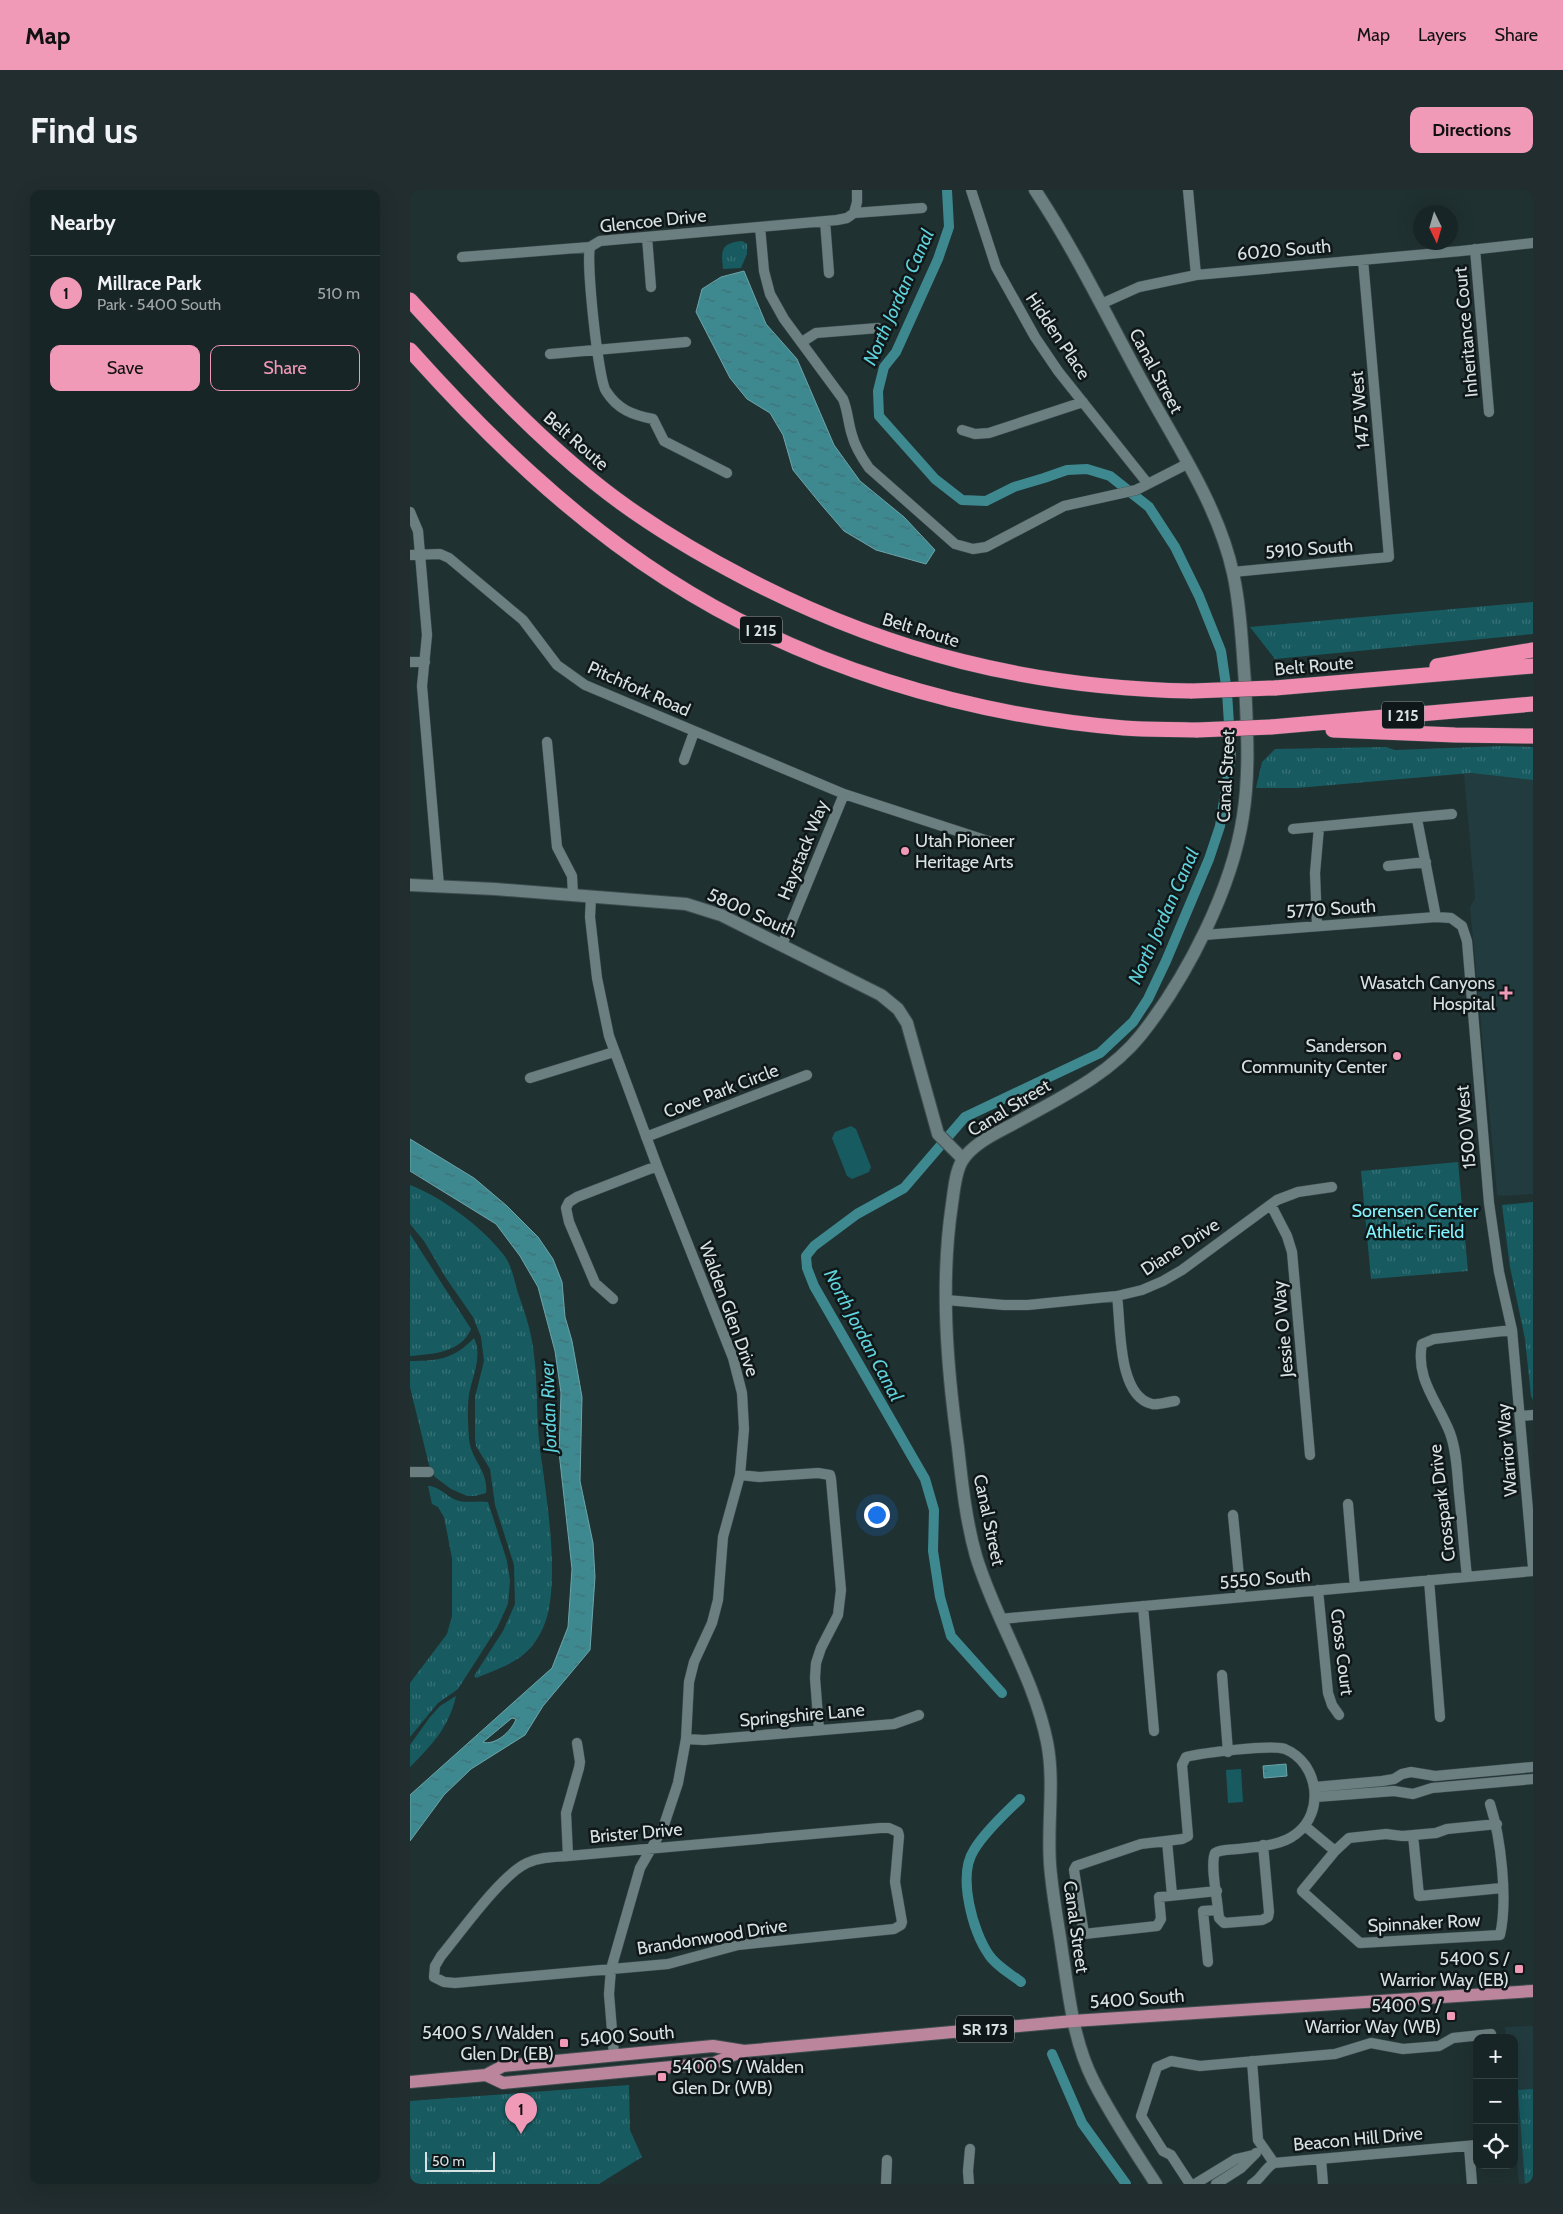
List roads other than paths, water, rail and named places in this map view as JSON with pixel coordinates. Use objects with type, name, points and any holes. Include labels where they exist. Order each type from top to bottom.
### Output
[{"type":"highway","name":"Belt Route","points":[[410,300],[532,428],[594,482],[663,532],[785,598],[822,615],[892,642],[979,666],[1043,679],[1096,686],[1192,691],[1275,688],[1533,666]]},
{"type":"highway","name":"I 215","points":[[410,350],[465,412],[549,490],[630,554],[675,584],[720,610],[770,635],[868,675],[932,696],[994,711],[1058,721],[1126,728],[1197,730],[1272,727],[1533,704]]},
{"type":"highway","points":[[1342,683],[1533,650]]},
{"type":"highway","points":[[1272,727],[1455,735],[1533,736]]},
{"type":"main road","name":"5400 South","points":[[410,2082],[486,2075],[503,2066],[713,2046],[744,2051],[1073,2021],[1533,1991]]},
{"type":"main road","name":"5400 South","points":[[486,2075],[503,2083],[714,2063],[744,2051]]},
{"type":"street","points":[[854,213],[857,202],[857,190]]},
{"type":"street","name":"Hidden Place","points":[[970,190],[996,267],[1035,337],[1083,402],[1148,484]]},
{"type":"street","name":"Canal Street","points":[[1035,190],[1054,220],[1187,464],[1218,528],[1233,572],[1241,635],[1245,694],[1248,749],[1243,818],[1235,850],[1204,935],[1148,1025],[1118,1059],[1081,1085],[978,1144],[963,1159],[958,1172],[950,1215],[946,1257],[950,1384],[964,1498],[975,1552],[1046,1737],[1050,1763],[1050,1868],[1073,2021],[1092,2078],[1122,2131],[1156,2184]]},
{"type":"street","points":[[1188,190],[1196,274]]},
{"type":"street","name":"Glencoe Drive","points":[[727,473],[664,441],[653,419],[632,415],[610,397],[601,380],[597,350],[590,247],[600,241],[825,221],[843,219],[854,213],[922,208]]},
{"type":"street","points":[[825,221],[829,273]]},
{"type":"street","points":[[760,227],[764,271],[770,294],[784,319],[843,399],[855,445],[869,468],[955,544],[973,549],[986,547],[1064,506],[1136,490],[1187,464]]},
{"type":"street","points":[[646,237],[651,287]]},
{"type":"street","name":"6020 South","points":[[1100,304],[1139,287],[1196,274],[1533,243]]},
{"type":"street","points":[[462,257],[590,247]]},
{"type":"street","name":"Inheritance Court","points":[[1475,249],[1489,412]]},
{"type":"street","name":"1475 West","points":[[1364,260],[1389,557]]},
{"type":"street","points":[[802,342],[816,333],[878,328]]},
{"type":"street","points":[[550,354],[686,342]]},
{"type":"street","points":[[962,430],[974,434],[989,433],[1083,402]]},
{"type":"street","points":[[410,512],[418,531],[415,555],[428,635],[423,694],[439,886]]},
{"type":"street","name":"Pitchfork Road","points":[[415,555],[440,554],[453,561],[523,620],[550,657],[576,680],[614,699],[844,794],[991,842]]},
{"type":"street","name":"5910 South","points":[[1233,572],[1389,557]]},
{"type":"street","points":[[410,662],[425,662]]},
{"type":"street","name":"Pitchfork Road","points":[[684,760],[694,732]]},
{"type":"street","points":[[547,742],[557,847],[572,876],[573,895]]},
{"type":"street","name":"Haystack Way","points":[[782,945],[844,794]]},
{"type":"street","points":[[1293,829],[1452,814]]},
{"type":"street","points":[[1417,818],[1436,917]]},
{"type":"street","points":[[1317,926],[1314,873],[1319,827]]},
{"type":"street","points":[[1388,866],[1426,862]]},
{"type":"street","name":"5800 South","points":[[410,885],[686,904],[721,915],[782,945],[881,995],[898,1008],[907,1023],[938,1134],[963,1159]]},
{"type":"street","name":"Walden Glen Drive","points":[[591,896],[590,917],[597,978],[614,1052],[737,1370],[742,1393],[744,1429],[740,1475],[723,1537],[720,1588],[716,1612],[694,1662],[689,1682],[686,1739],[682,1768],[669,1814],[640,1868],[611,1969],[609,1994],[614,2055]]},
{"type":"street","name":"5770 South","points":[[1204,935],[1436,917],[1451,918],[1459,922]]},
{"type":"street","name":"1500 West","points":[[1459,922],[1465,932],[1467,941],[1494,1242],[1512,1330]]},
{"type":"street","points":[[530,1078],[614,1052]]},
{"type":"street","name":"Cove Park Circle","points":[[646,1137],[807,1075]]},
{"type":"street","points":[[613,1299],[595,1284],[568,1220],[566,1208],[569,1202],[577,1197],[657,1166]]},
{"type":"street","name":"Diane Drive","points":[[946,1300],[1016,1305],[1117,1296],[1142,1290],[1168,1278],[1271,1205],[1298,1192],[1332,1187]]},
{"type":"street","name":"Jessie O Way","points":[[1271,1205],[1284,1229],[1292,1252],[1310,1454]]},
{"type":"street","points":[[1117,1296],[1126,1371],[1132,1390],[1141,1399],[1151,1404],[1175,1401]]},
{"type":"street","name":"Warrior Way","points":[[1512,1330],[1533,1567]]},
{"type":"street","name":"Crosspark Drive","points":[[1467,1577],[1454,1449],[1447,1426],[1426,1387],[1421,1370],[1420,1349],[1422,1344],[1434,1339],[1512,1330]]},
{"type":"street","points":[[1521,1416],[1533,1415]]},
{"type":"street","points":[[410,1472],[429,1472]]},
{"type":"street","points":[[740,1475],[759,1477],[818,1473],[830,1476],[831,1479],[842,1590],[838,1615],[821,1648],[816,1663],[815,1678],[820,1730]]},
{"type":"street","points":[[1348,1504],[1355,1587]]},
{"type":"street","points":[[1233,1515],[1241,1597]]},
{"type":"street","name":"5550 South","points":[[1000,1619],[1533,1571]]},
{"type":"street","points":[[1429,1580],[1440,1717]]},
{"type":"street","name":"Cross Court","points":[[1318,1590],[1328,1693],[1332,1705],[1339,1715]]},
{"type":"street","points":[[1143,1606],[1154,1731]]},
{"type":"street","points":[[1222,1675],[1228,1752]]},
{"type":"street","name":"Springshire Lane","points":[[686,1739],[704,1740],[894,1724],[919,1715]]},
{"type":"street","points":[[568,1856],[566,1813],[580,1762],[577,1742]]},
{"type":"street","points":[[1217,1891],[1159,1897],[1161,1919],[1157,1926],[1084,1934],[1074,1874],[1076,1866],[1141,1844],[1182,1839],[1188,1836],[1182,1765],[1184,1758],[1190,1756],[1278,1748],[1286,1750],[1306,1767],[1315,1792],[1311,1815],[1305,1826],[1291,1838],[1263,1846],[1215,1853],[1219,1918],[1224,1923],[1262,1920],[1268,1917],[1263,1846]]},
{"type":"street","points":[[1315,1792],[1388,1780],[1411,1772],[1435,1776],[1533,1767]]},
{"type":"street","points":[[1315,1792],[1394,1791],[1413,1794],[1432,1788],[1533,1778]]},
{"type":"street","points":[[1413,1835],[1419,1896],[1502,1888],[1497,1824],[1490,1804]]},
{"type":"street","points":[[1305,1826],[1335,1851],[1349,1838],[1386,1834],[1413,1835],[1436,1833],[1447,1829],[1497,1824]]},
{"type":"street","name":"Brister Drive","points":[[434,1977],[435,1966],[441,1956],[506,1878],[533,1860],[880,1828],[889,1828],[898,1832]]},
{"type":"street","name":"Brandonwood Drive","points":[[434,1977],[444,1982],[455,1982],[672,1963],[738,1945],[886,1932],[898,1928],[902,1922],[895,1882],[898,1832]]},
{"type":"street","points":[[1167,1841],[1172,1895]]},
{"type":"street","name":"Spinnaker Row","points":[[1335,1851],[1302,1891],[1360,1943],[1500,1935],[1504,1914],[1502,1888]]},
{"type":"street","points":[[1208,1962],[1203,1912],[1218,1910]]},
{"type":"street","points":[[1190,2184],[1171,2155],[1163,2151],[1141,2116],[1157,2067],[1171,2061],[1200,2066],[1335,2054],[1371,2043],[1402,2049],[1439,2046],[1453,2038],[1473,2037]]},
{"type":"street","points":[[1252,2062],[1258,2140],[1274,2163]]},
{"type":"street","points":[[1472,2184],[1473,2146]]},
{"type":"street","name":"Beacon Hill Drive","points":[[1252,2184],[1260,2179],[1266,2168],[1274,2163],[1473,2146]]},
{"type":"street","points":[[1216,2184],[1241,2168],[1252,2155],[1263,2148]]},
{"type":"street","points":[[969,2184],[968,2165],[970,2149]]},
{"type":"street","points":[[1195,2184],[1236,2159],[1252,2155]]},
{"type":"street","points":[[1321,2159],[1324,2184]]},
{"type":"street","points":[[886,2184],[887,2160]]},
{"type":"water","points":[[744,271],[766,324],[797,359],[834,445],[860,481],[904,517],[935,550],[926,564],[876,550],[844,531],[793,470],[783,435],[770,413],[747,399],[730,378],[696,312],[702,289],[721,277]]},
{"type":"water","points":[[410,1139],[474,1178],[507,1206],[538,1237],[553,1259],[562,1282],[565,1317],[572,1341],[582,1397],[580,1481],[593,1543],[595,1577],[590,1650],[543,1706],[525,1735],[471,1769],[444,1795],[410,1841],[410,1795],[552,1668],[568,1627],[572,1569],[559,1452],[561,1393],[555,1351],[538,1287],[520,1256],[496,1224],[410,1171]],"holes":[[[512,1718],[516,1719],[507,1733],[498,1740],[488,1743],[483,1742]]]},
{"type":"water","points":[[1286,1764],[1287,1776],[1264,1778],[1263,1766]]},
{"type":"waterway","name":"North Jordan Canal","points":[[947,190],[949,227],[938,259],[896,352],[884,367],[878,391],[879,416],[935,479],[962,500],[986,501],[1014,487],[1067,470],[1087,469],[1110,476],[1149,507],[1175,547],[1199,596],[1221,651],[1227,692],[1231,756],[1220,826],[1209,859],[1166,961],[1148,999],[1133,1022],[1100,1053],[965,1117],[904,1188],[857,1214],[814,1246],[806,1256],[807,1268],[814,1286],[925,1479],[934,1510],[933,1551],[940,1597],[951,1636],[1002,1693]]},
{"type":"waterway","name":"North Jordan Canal","points":[[1020,1799],[995,1823],[974,1850],[969,1861],[967,1889],[973,1919],[983,1945],[996,1963],[1021,1982]]},
{"type":"waterway","name":"North Jordan Canal","points":[[1052,2054],[1082,2123],[1126,2184]]},
{"type":"place","name":"Utah Pioneer Heritage Arts","points":[[905,851]]},
{"type":"place","name":"Wasatch Canyons Hospital","points":[[1506,993]]},
{"type":"place","name":"Sanderson Community Center","points":[[1397,1056]]},
{"type":"place","name":"5400 S / Warrior Way (EB)","points":[[1519,1969]]},
{"type":"place","name":"5400 S / Warrior Way (WB)","points":[[1451,2016]]},
{"type":"place","name":"5400 S / Walden Glen Dr (EB)","points":[[564,2043]]},
{"type":"place","name":"5400 S / Walden Glen Dr (WB)","points":[[662,2077]]},
{"type":"place","name":"Millrace Park","points":[[521,2134]]},
{"type":"park label","name":"Sorensen Center Athletic Field","points":[[1415,1221]]},
{"type":"water label","name":"Jordan River","points":[[548,1407]]}]
